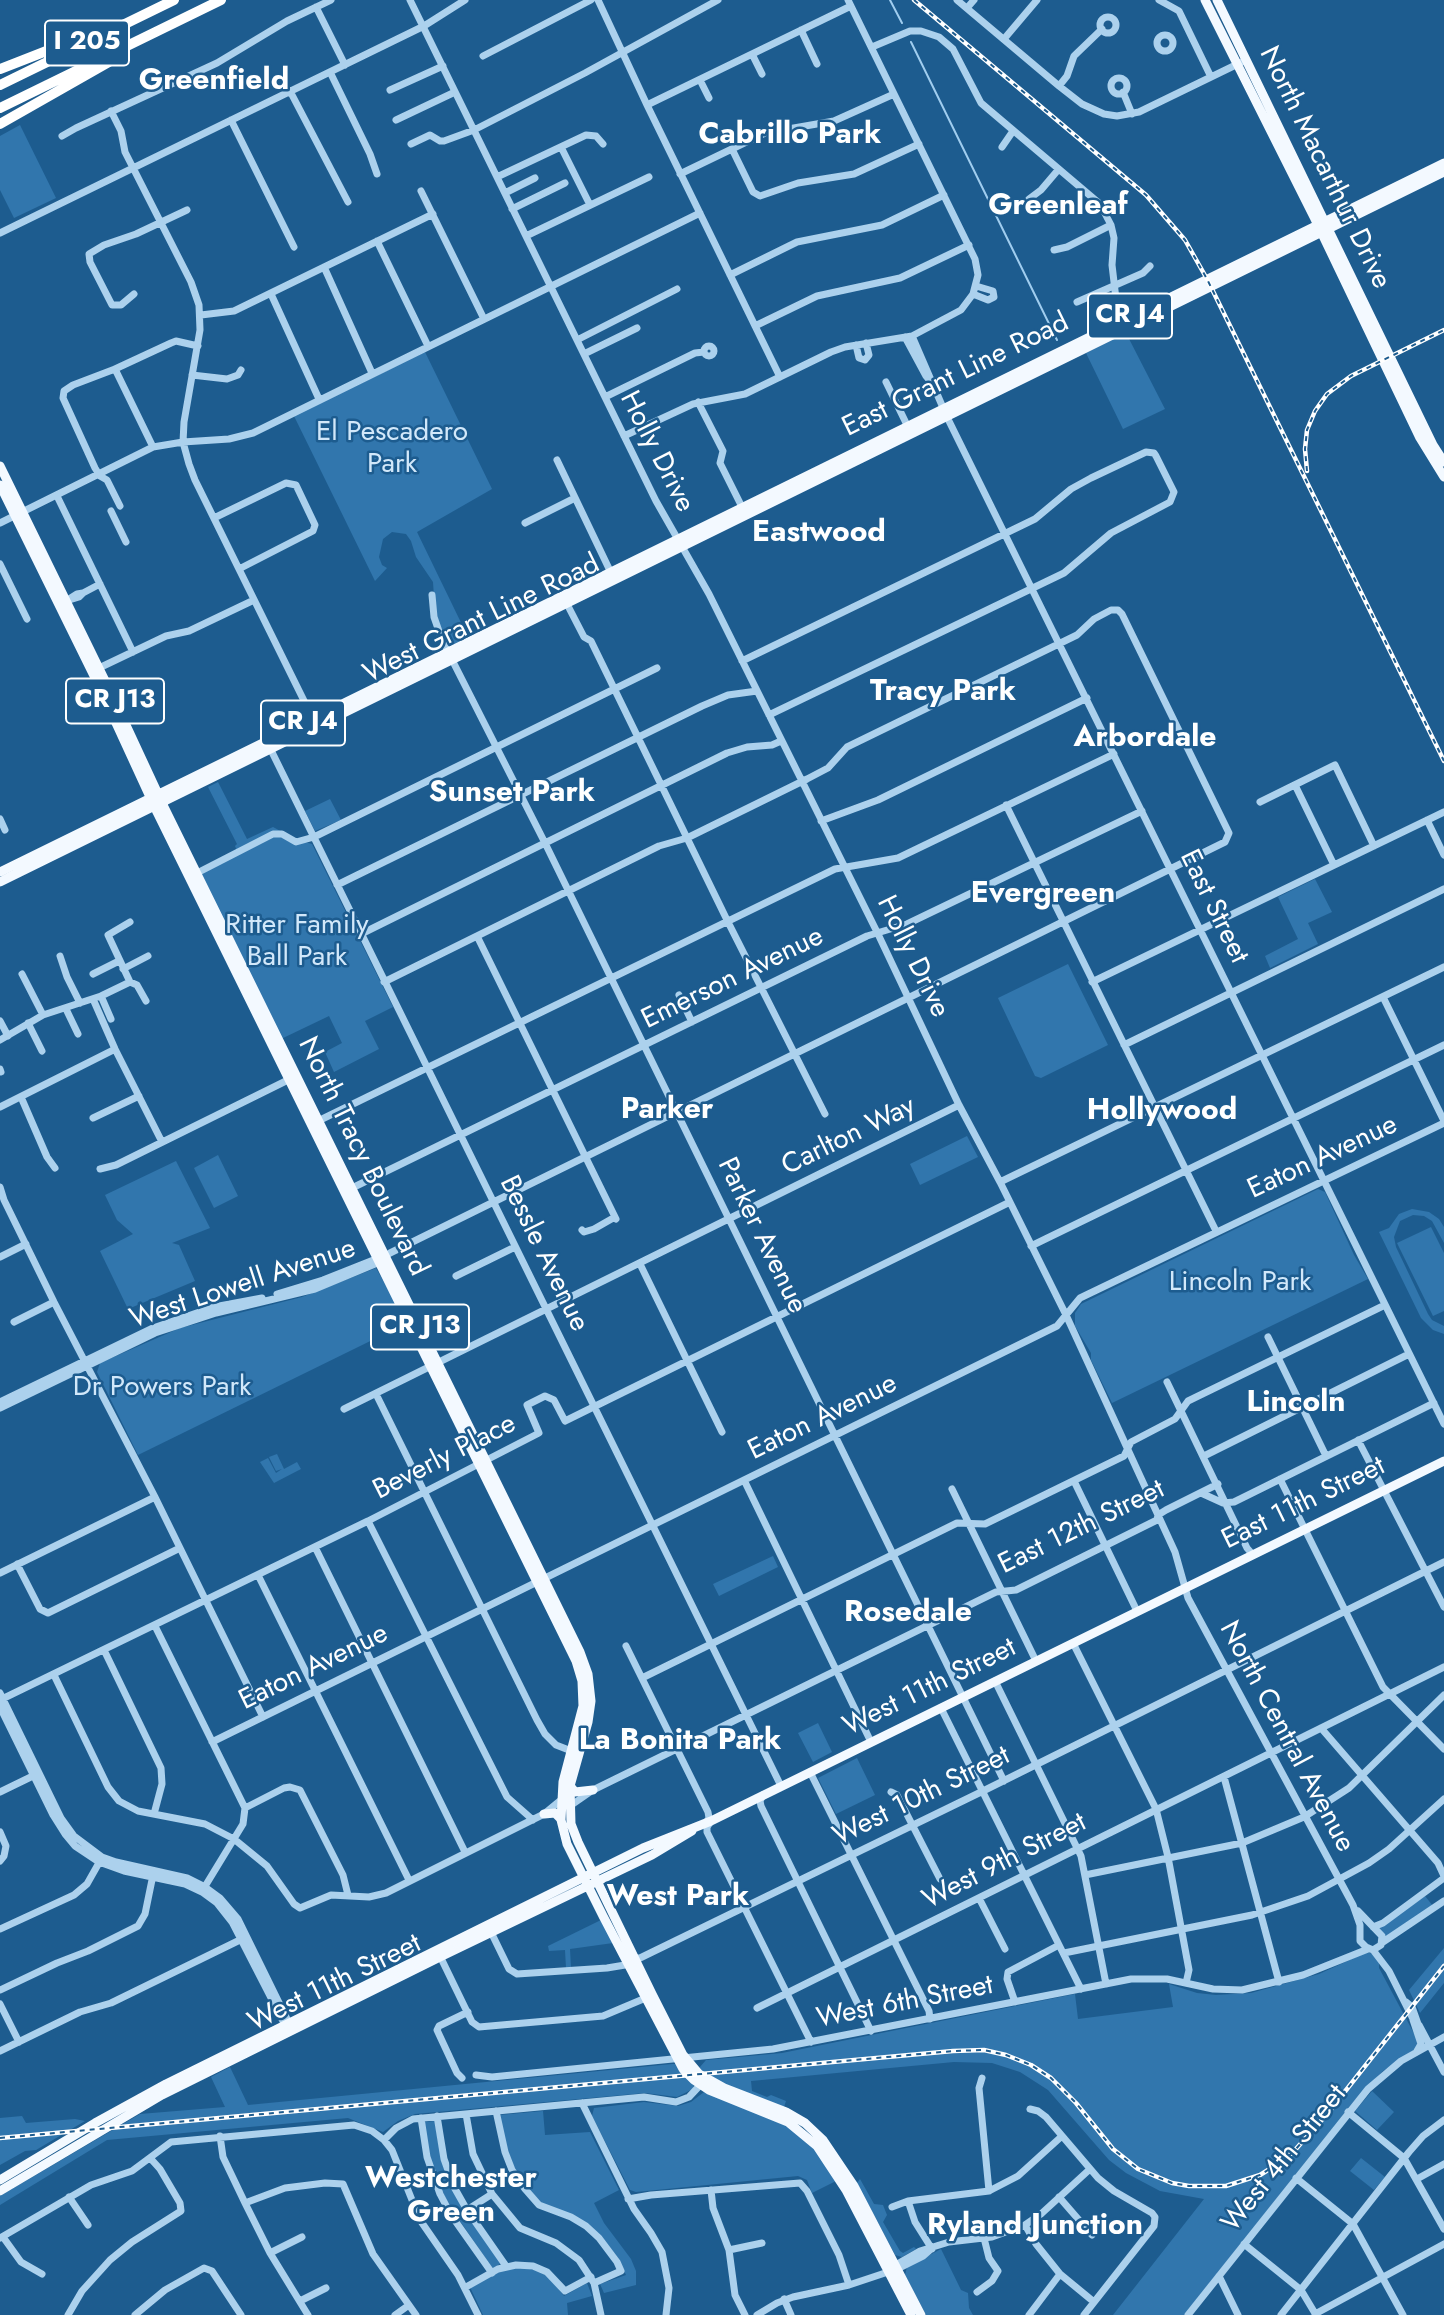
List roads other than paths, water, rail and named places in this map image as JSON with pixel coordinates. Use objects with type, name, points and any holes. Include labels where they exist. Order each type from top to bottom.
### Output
[{"type":"highway","points":[[0,69],[99,31],[162,0]]},
{"type":"highway","name":"I 205","points":[[0,85],[174,0]]},
{"type":"highway","name":"I 205","points":[[0,108],[221,0]]},
{"type":"highway","points":[[0,124],[154,39],[176,22]]},
{"type":"main road","name":"North Macarthur Drive","points":[[1205,0],[1444,462]]},
{"type":"main road","name":"North Macarthur Drive","points":[[1217,0],[1365,324],[1420,438],[1444,477]]},
{"type":"main road","name":"East Grant Line Road","points":[[1323,227],[1444,163]]},
{"type":"main road","name":"East Grant Line Road","points":[[680,542],[1323,227],[1444,172]]},
{"type":"main road","name":"East Grant Line Road","points":[[680,542],[742,507],[907,425],[946,412]]},
{"type":"main road","name":"North Tracy Boulevard","points":[[0,466],[38,562],[156,800],[197,873],[381,1258],[541,1580],[580,1652],[588,1674],[590,1710],[575,1752],[566,1768],[565,1804],[575,1834],[593,1872],[593,1884]]},
{"type":"main road","name":"North Tracy Boulevard","points":[[0,485],[19,514],[66,601],[99,668],[178,854],[293,1078]]},
{"type":"main road","name":"West Grant Line Road","points":[[0,872],[156,800],[680,542]]},
{"type":"main road","name":"West Grant Line Road","points":[[451,655],[567,604],[613,576]]},
{"type":"main road","name":"West Grant Line Road","points":[[0,882],[156,800]]},
{"type":"main road","points":[[18,873],[29,858]]},
{"type":"main road","name":"East 11th Street","points":[[1185,1588],[1444,1461]]},
{"type":"main road","name":"West 11th Street","points":[[0,2180],[150,2091],[439,1954],[593,1872],[704,1824],[1185,1588]]},
{"type":"main road","name":"North Tracy Boulevard","points":[[575,1752],[561,1820],[567,1844],[583,1877],[593,1884]]},
{"type":"main road","points":[[570,1786],[575,1792],[593,1790]]},
{"type":"main road","points":[[544,1814],[555,1813],[561,1820]]},
{"type":"main road","name":"West 11th Street","points":[[489,1929],[593,1884],[683,1838],[704,1824]]},
{"type":"main road","points":[[593,1884],[614,1940],[647,1982],[688,2075],[779,2108],[819,2135],[851,2181],[893,2268],[920,2315]]},
{"type":"main road","points":[[593,1884],[646,1997],[681,2059],[697,2072],[703,2082]]},
{"type":"main road","name":"West 11th Street","points":[[0,2191],[147,2103],[288,2027]]},
{"type":"main road","points":[[893,2268],[911,2315]]},
{"type":"street","points":[[62,136],[192,75],[331,0]]},
{"type":"street","name":"Holly Drive","points":[[410,0],[624,436],[742,661],[846,868],[959,1105],[1066,1315],[1175,1552],[1185,1588]]},
{"type":"street","points":[[0,233],[424,26],[464,0]]},
{"type":"street","points":[[483,56],[592,0]]},
{"type":"street","points":[[598,0],[780,377]]},
{"type":"street","points":[[411,144],[430,135],[444,141],[474,130],[718,0]]},
{"type":"street","points":[[957,0],[1059,86],[1092,109],[1117,116],[1132,114],[1246,60]]},
{"type":"street","points":[[967,8],[974,0]]},
{"type":"street","points":[[1004,39],[1037,0]]},
{"type":"street","points":[[1159,0],[1179,11],[1211,77]]},
{"type":"street","points":[[624,436],[698,402],[737,396],[831,352],[908,336],[961,310],[974,290],[977,267],[969,245],[850,3],[801,30],[647,105]]},
{"type":"street","points":[[316,7],[345,65]]},
{"type":"street","points":[[1059,86],[1067,76],[1074,56],[1102,29]]},
{"type":"street","points":[[801,30],[817,64]]},
{"type":"street","points":[[872,47],[910,31],[921,31],[939,37],[953,49],[981,103],[1100,204],[1111,225],[1114,238],[1114,286],[1116,299],[1127,323]]},
{"type":"street","points":[[1172,40],[1189,32]]},
{"type":"street","points":[[752,54],[762,75]]},
{"type":"street","points":[[390,90],[443,66]]},
{"type":"street","points":[[330,72],[377,174]]},
{"type":"street","points":[[700,80],[709,98]]},
{"type":"street","points":[[290,91],[348,202]]},
{"type":"street","points":[[396,120],[455,92]]},
{"type":"street","points":[[1123,92],[1132,114]]},
{"type":"street","points":[[681,174],[778,130],[847,117],[894,94]]},
{"type":"street","points":[[111,111],[121,131],[125,152],[132,167],[191,282],[201,315],[183,442],[195,480],[315,722]]},
{"type":"street","points":[[231,120],[294,247]]},
{"type":"street","points":[[1002,147],[1013,131]]},
{"type":"street","points":[[497,177],[590,134],[603,144]]},
{"type":"street","points":[[732,149],[753,192],[760,196],[798,183],[864,171],[919,144]]},
{"type":"street","points":[[561,147],[588,201]]},
{"type":"street","points":[[1029,199],[1041,190],[1058,170]]},
{"type":"street","points":[[526,236],[649,177]]},
{"type":"street","points":[[505,193],[535,178]]},
{"type":"street","points":[[512,209],[565,183]]},
{"type":"street","points":[[421,191],[484,319]]},
{"type":"street","points":[[730,275],[797,243],[882,225],[944,195]]},
{"type":"street","points":[[134,294],[116,306],[108,301],[89,254],[187,210]]},
{"type":"street","points":[[0,523],[100,476],[153,447],[240,438],[700,213]]},
{"type":"street","points":[[201,315],[225,314],[271,294],[433,214]]},
{"type":"street","points":[[1054,250],[1111,225]]},
{"type":"street","points":[[377,241],[428,346]]},
{"type":"street","points":[[755,326],[817,296],[900,278],[969,245]]},
{"type":"street","points":[[1077,302],[1143,273],[1150,266]]},
{"type":"street","points":[[324,267],[372,373]]},
{"type":"street","points":[[577,340],[677,289]]},
{"type":"street","points":[[271,294],[319,399]]},
{"type":"street","points":[[584,354],[637,328]]},
{"type":"street","name":"East Street","points":[[908,336],[932,379],[1005,533],[1444,1424]]},
{"type":"street","points":[[120,506],[107,480],[100,476],[64,398],[64,391],[176,341],[198,346]]},
{"type":"street","points":[[856,345],[859,358],[865,360],[869,355],[866,343]]},
{"type":"street","points":[[605,397],[704,352]]},
{"type":"street","points":[[115,369],[153,447]]},
{"type":"street","points":[[192,374],[227,379],[239,375],[242,370]]},
{"type":"street","points":[[886,382],[907,425]]},
{"type":"street","points":[[698,402],[723,452],[720,463],[742,507]]},
{"type":"street","points":[[742,661],[1035,519],[1081,484],[1141,454],[1150,452],[1156,456],[1174,497],[1170,502],[1111,533],[1065,573],[769,715]]},
{"type":"street","points":[[557,460],[613,576]]},
{"type":"street","points":[[214,518],[290,482],[296,485],[315,528],[310,534],[239,569]]},
{"type":"street","points":[[57,496],[133,652]]},
{"type":"street","points":[[525,523],[575,498]]},
{"type":"street","points":[[111,511],[126,542]]},
{"type":"street","points":[[38,562],[61,599],[66,601],[100,584]]},
{"type":"street","points":[[0,564],[27,619]]},
{"type":"street","name":"Parker Avenue","points":[[432,595],[439,633],[1004,1781]]},
{"type":"street","points":[[77,641],[83,645],[95,668],[99,668],[166,636],[189,631],[254,600]]},
{"type":"street","points":[[567,604],[584,637],[591,640],[613,690],[825,1114]]},
{"type":"street","name":"West Lowell Avenue","points":[[0,1408],[153,1328],[186,1316],[296,1289],[381,1258],[1225,842],[1228,837],[1227,828],[1122,614],[1118,610],[1111,610],[1098,616],[1077,635],[1059,643]]},
{"type":"street","points":[[384,982],[659,846],[687,838],[802,782],[828,768],[848,747],[1059,643]]},
{"type":"street","points":[[178,854],[184,858],[191,871],[197,873],[273,834],[282,834],[296,842],[314,837],[657,668]]},
{"type":"street","points":[[337,885],[718,699],[757,691]]},
{"type":"street","points":[[821,821],[878,800],[1087,698]]},
{"type":"street","points":[[361,934],[737,750],[772,745],[781,741]]},
{"type":"street","name":"Bessle Avenue","points":[[269,745],[781,1787]]},
{"type":"street","points":[[315,1123],[835,869],[898,858],[1114,754]]},
{"type":"street","points":[[1260,802],[1335,765],[1374,846]]},
{"type":"street","points":[[1295,785],[1334,865]]},
{"type":"street","points":[[1006,806],[1216,1231]]},
{"type":"street","name":"Emerson Avenue","points":[[349,1190],[867,936],[907,924],[1142,811]]},
{"type":"street","points":[[1093,982],[1444,811]]},
{"type":"street","points":[[0,819],[5,830]]},
{"type":"street","points":[[1427,820],[1444,855]]},
{"type":"street","points":[[1124,1045],[1444,889]]},
{"type":"street","points":[[130,922],[108,934],[130,982],[138,985],[146,1001]]},
{"type":"street","points":[[477,936],[616,1218],[594,1229],[582,1230]]},
{"type":"street","points":[[60,956],[80,1003]]},
{"type":"street","points":[[123,969],[148,956]]},
{"type":"street","points":[[93,974],[119,961]]},
{"type":"street","points":[[1000,1182],[1444,967]]},
{"type":"street","points":[[22,974],[43,1015]]},
{"type":"street","points":[[0,1021],[4,1038],[43,1015],[66,1009],[130,982]]},
{"type":"street","points":[[680,995],[692,1022]]},
{"type":"street","points":[[97,997],[115,1049],[162,1142]]},
{"type":"street","points":[[97,997],[111,1019]]},
{"type":"street","points":[[1383,997],[1444,1122]]},
{"type":"street","points":[[66,1009],[78,1034]]},
{"type":"street","points":[[28,1023],[42,1051]]},
{"type":"street","points":[[1031,1246],[1444,1045]]},
{"type":"street","points":[[0,1107],[115,1049]]},
{"type":"street","points":[[100,1169],[116,1165],[293,1078]]},
{"type":"street","points":[[93,1118],[139,1096]]},
{"type":"street","points":[[21,1097],[47,1157],[55,1168]]},
{"type":"street","name":"Carlton Way","points":[[344,1409],[959,1105]]},
{"type":"street","name":"Eaton Avenue","points":[[212,1742],[1057,1326],[1080,1298],[1444,1122]]},
{"type":"street","points":[[0,1187],[54,1302],[155,1497],[263,1717]]},
{"type":"street","name":"Beverly Place","points":[[1,1700],[368,1521],[539,1433],[527,1405],[545,1396],[554,1400],[565,1421],[1010,1202]]},
{"type":"street","points":[[0,1257],[26,1244]]},
{"type":"street","points":[[456,1276],[515,1247]]},
{"type":"street","points":[[640,1264],[722,1432]]},
{"type":"street","points":[[14,1322],[54,1302]]},
{"type":"street","points":[[642,1678],[957,1523],[985,1524],[1124,1456],[1133,1440],[1175,1419],[1188,1401],[1385,1305]]},
{"type":"street","points":[[1268,1337],[1326,1456]]},
{"type":"street","points":[[1204,1456],[1409,1354]]},
{"type":"street","name":"West Lowell Avenue","points":[[0,1402],[86,1362]]},
{"type":"street","points":[[1167,1382],[1247,1548],[1253,1555]]},
{"type":"street","points":[[376,1394],[481,1610],[545,1734],[556,1745],[575,1752]]},
{"type":"street","points":[[1227,1504],[1434,1403]]},
{"type":"street","points":[[1358,1440],[1444,1607]]},
{"type":"street","points":[[1280,1479],[1388,1694],[1444,1749]]},
{"type":"street","points":[[744,1480],[871,1742]]},
{"type":"street","points":[[1074,1480],[1138,1611]]},
{"type":"street","name":"East 12th Street","points":[[348,1895],[378,1896],[996,1592],[1016,1590],[1157,1520],[1158,1516],[1218,1484]]},
{"type":"street","points":[[952,1489],[1036,1661]]},
{"type":"street","name":"East 12th Street","points":[[1201,1493],[1227,1504]]},
{"type":"street","points":[[0,1573],[155,1497]]},
{"type":"street","points":[[368,1521],[507,1797],[533,1819]]},
{"type":"street","points":[[314,1547],[465,1852]]},
{"type":"street","points":[[17,1564],[40,1609],[48,1613],[180,1548]]},
{"type":"street","name":"West 10th Street","points":[[489,1929],[509,1969],[517,1974],[607,1968],[631,1961],[1037,1765],[1444,1562]]},
{"type":"street","points":[[258,1575],[409,1880]]},
{"type":"street","name":"North Central Avenue","points":[[1185,1588],[1304,1817],[1353,1905],[1372,1926]]},
{"type":"street","points":[[155,1626],[244,1808],[243,1824],[204,1889]]},
{"type":"street","points":[[1073,1643],[1156,1810],[1168,1857],[1189,1970],[1186,1983]]},
{"type":"street","points":[[626,1646],[708,1812],[709,1818],[704,1824],[811,2042]]},
{"type":"street","points":[[104,1650],[161,1768],[162,1784],[154,1814]]},
{"type":"street","name":"West 9th Street","points":[[757,2008],[1444,1667]]},
{"type":"street","points":[[54,1675],[114,1796],[127,1807],[205,1824],[234,1839],[267,1866],[294,1904],[300,1908],[331,1895],[348,1895],[343,1875],[300,1790],[284,1788],[244,1808]]},
{"type":"street","points":[[995,1681],[1078,1849],[1106,1984]]},
{"type":"street","points":[[1085,1875],[1242,1843],[1304,1817],[1329,1802],[1362,1776],[1444,1695]]},
{"type":"street","points":[[1,1700],[37,1774],[67,1827],[84,1846],[101,1860],[124,1871],[153,1874],[204,1889],[230,1908],[288,2027]]},
{"type":"street","points":[[941,1708],[1081,1989]]},
{"type":"street","points":[[1321,1728],[1441,1864],[1444,1877],[1383,1923],[1360,1933],[1362,1943],[1389,1971],[1444,2072]]},
{"type":"street","points":[[810,1772],[929,2011],[930,2019]]},
{"type":"street","points":[[0,1792],[37,1774]]},
{"type":"street","points":[[1224,1777],[1279,1982]]},
{"type":"street","points":[[891,1792],[897,1795],[940,1879]]},
{"type":"street","points":[[763,1795],[761,1806],[871,2031]]},
{"type":"street","points":[[1064,1953],[1259,1913],[1308,1896],[1376,1858],[1444,1798]]},
{"type":"street","points":[[0,1832],[6,1846],[0,1861]]},
{"type":"street","points":[[0,1929],[74,1895],[87,1884],[101,1860]]},
{"type":"street","points":[[0,1990],[133,1929],[145,1914],[153,1874]]},
{"type":"street","points":[[979,1898],[1005,1949]]},
{"type":"street","points":[[1370,1949],[1444,1901]]},
{"type":"street","name":"North Central Avenue","points":[[1353,1905],[1360,1933]]},
{"type":"street","points":[[1372,1926],[1381,1934],[1389,1971]]},
{"type":"street","name":"West 6th Street","points":[[1335,1962],[1354,1948],[1360,1933]]},
{"type":"street","points":[[0,2051],[80,2012],[111,2003],[244,1938]]},
{"type":"street","points":[[1015,2002],[1007,1974],[1059,1945]]},
{"type":"street","name":"West 6th Street","points":[[476,2075],[492,2077],[774,2049],[1148,1978],[1229,1991],[1279,1982],[1370,1949]]},
{"type":"street","points":[[439,1954],[475,2024],[483,2027],[603,2016],[646,1997],[650,1998],[658,2013],[665,2019]]},
{"type":"street","points":[[0,2004],[19,2042]]},
{"type":"street","points":[[462,2078],[457,2073],[437,2030],[439,2026],[468,2012]]},
{"type":"street","points":[[1415,2022],[1421,2044],[1417,2051]]},
{"type":"street","name":"West 4th Street","points":[[1188,2315],[1348,2112],[1378,2080],[1417,2051],[1444,2037]]},
{"type":"street","points":[[697,2072],[699,2061],[708,2056]]},
{"type":"street","points":[[982,2078],[979,2088],[989,2191]]},
{"type":"street","points":[[384,2140],[404,2122],[421,2118],[644,2097],[676,2102],[689,2097],[703,2082]]},
{"type":"street","points":[[582,2103],[628,2199],[655,2238],[664,2259],[669,2288],[666,2315]]},
{"type":"street","points":[[1030,2109],[1045,2117],[1090,2169],[1114,2190],[1155,2217],[1154,2226],[1084,2315]]},
{"type":"street","points":[[466,2287],[506,2266],[526,2265],[540,2269],[553,2277],[565,2291],[619,2273],[620,2269],[599,2238],[586,2226],[539,2204],[525,2189],[512,2170],[505,2152],[496,2111]]},
{"type":"street","points":[[1348,2112],[1404,2158],[1444,2229]]},
{"type":"street","points":[[466,2114],[474,2154],[492,2194],[520,2228],[556,2243],[572,2254],[593,2280],[601,2315]]},
{"type":"street","points":[[437,2116],[446,2166],[467,2210],[506,2266]]},
{"type":"street","points":[[421,2118],[427,2157],[436,2184],[451,2215],[492,2273]]},
{"type":"street","points":[[1281,2315],[1404,2158],[1423,2136],[1444,2120]]},
{"type":"street","points":[[42,2273],[21,2262],[1,2238],[102,2180],[132,2171],[171,2142],[354,2126],[367,2129],[384,2140],[394,2155],[420,2220],[466,2287],[478,2315]]},
{"type":"street","points":[[220,2136],[223,2157],[245,2203],[270,2253],[308,2315]]},
{"type":"street","points":[[892,2207],[908,2201],[989,2191],[1018,2176],[1062,2136]]},
{"type":"street","points":[[68,2315],[82,2291],[110,2260],[132,2242],[181,2211],[180,2203],[151,2159]]},
{"type":"street","points":[[1417,2179],[1444,2164]]},
{"type":"street","points":[[757,2315],[785,2300],[849,2285],[923,2256],[949,2242],[984,2238],[1025,2225],[1090,2169]]},
{"type":"street","points":[[1296,2178],[1353,2224],[1403,2315]]},
{"type":"street","points":[[245,2203],[285,2188],[325,2183],[343,2184],[373,2254],[416,2315]]},
{"type":"street","points":[[628,2199],[800,2183],[807,2191],[839,2255],[849,2285]]},
{"type":"street","points":[[711,2190],[713,2208],[729,2250],[735,2295],[745,2315]]},
{"type":"street","points":[[467,2210],[492,2194]]},
{"type":"street","points":[[69,2197],[88,2225]]},
{"type":"street","points":[[1059,2197],[1092,2235]]},
{"type":"street","points":[[908,2201],[915,2222],[932,2249]]},
{"type":"street","points":[[1025,2225],[1060,2274],[1094,2302]]},
{"type":"street","points":[[270,2253],[302,2237]]},
{"type":"street","points":[[977,2292],[992,2281],[998,2272],[989,2258],[984,2238]]},
{"type":"street","points":[[729,2250],[762,2243]]},
{"type":"street","points":[[1244,2245],[1301,2290],[1316,2314],[1444,2244]]},
{"type":"street","points":[[135,2315],[165,2290],[204,2268],[212,2271],[241,2315]]},
{"type":"street","points":[[1029,2315],[1060,2274]]},
{"type":"street","points":[[1219,2276],[1238,2315]]},
{"type":"street","points":[[300,2301],[326,2288]]},
{"type":"street","points":[[785,2300],[792,2315]]},
{"type":"street","points":[[395,2315],[408,2305]]},
{"type":"waterway","points":[[890,0],[902,23]]},
{"type":"waterway","points":[[911,42],[1057,340]]},
{"type":"railway","points":[[914,0],[1146,195],[1185,240],[1207,279],[1444,761]]},
{"type":"railway","points":[[1307,471],[1307,430],[1315,411],[1327,394],[1351,376],[1444,330]]},
{"type":"railway","points":[[0,2138],[984,2050],[1031,2065],[1051,2078],[1076,2103],[1113,2149],[1138,2169],[1172,2183],[1226,2186],[1260,2175],[1295,2150],[1328,2113],[1444,1966]]},
{"type":"district","name":"Greenfield","points":[[214,82]]},
{"type":"district","name":"Cabrillo Park","points":[[790,136]]},
{"type":"district","name":"Greenleaf","points":[[1058,207]]},
{"type":"district","name":"Eastwood","points":[[819,534]]},
{"type":"district","name":"Tracy Park","points":[[943,693]]},
{"type":"district","name":"Arbordale","points":[[1145,739]]},
{"type":"district","name":"Sunset Park","points":[[512,794]]},
{"type":"district","name":"Evergreen","points":[[1043,895]]},
{"type":"district","name":"Parker","points":[[667,1111]]},
{"type":"district","name":"Hollywood","points":[[1162,1112]]},
{"type":"district","name":"Lincoln","points":[[1296,1404]]},
{"type":"district","name":"Rosedale","points":[[908,1614]]},
{"type":"district","name":"La Bonita Park","points":[[680,1742]]},
{"type":"district","name":"West Park","points":[[678,1898]]},
{"type":"district","name":"Westchester Green","points":[[451,2197]]},
{"type":"district","name":"Ryland Junction","points":[[1035,2227]]},
{"type":"park label","name":"El Pescadero Park","points":[[392,449]]},
{"type":"park label","name":"Ritter Family Ball Park","points":[[297,942]]},
{"type":"park label","name":"Lincoln Park","points":[[1240,1283]]},
{"type":"park label","name":"Dr Powers Park","points":[[162,1388]]}]
